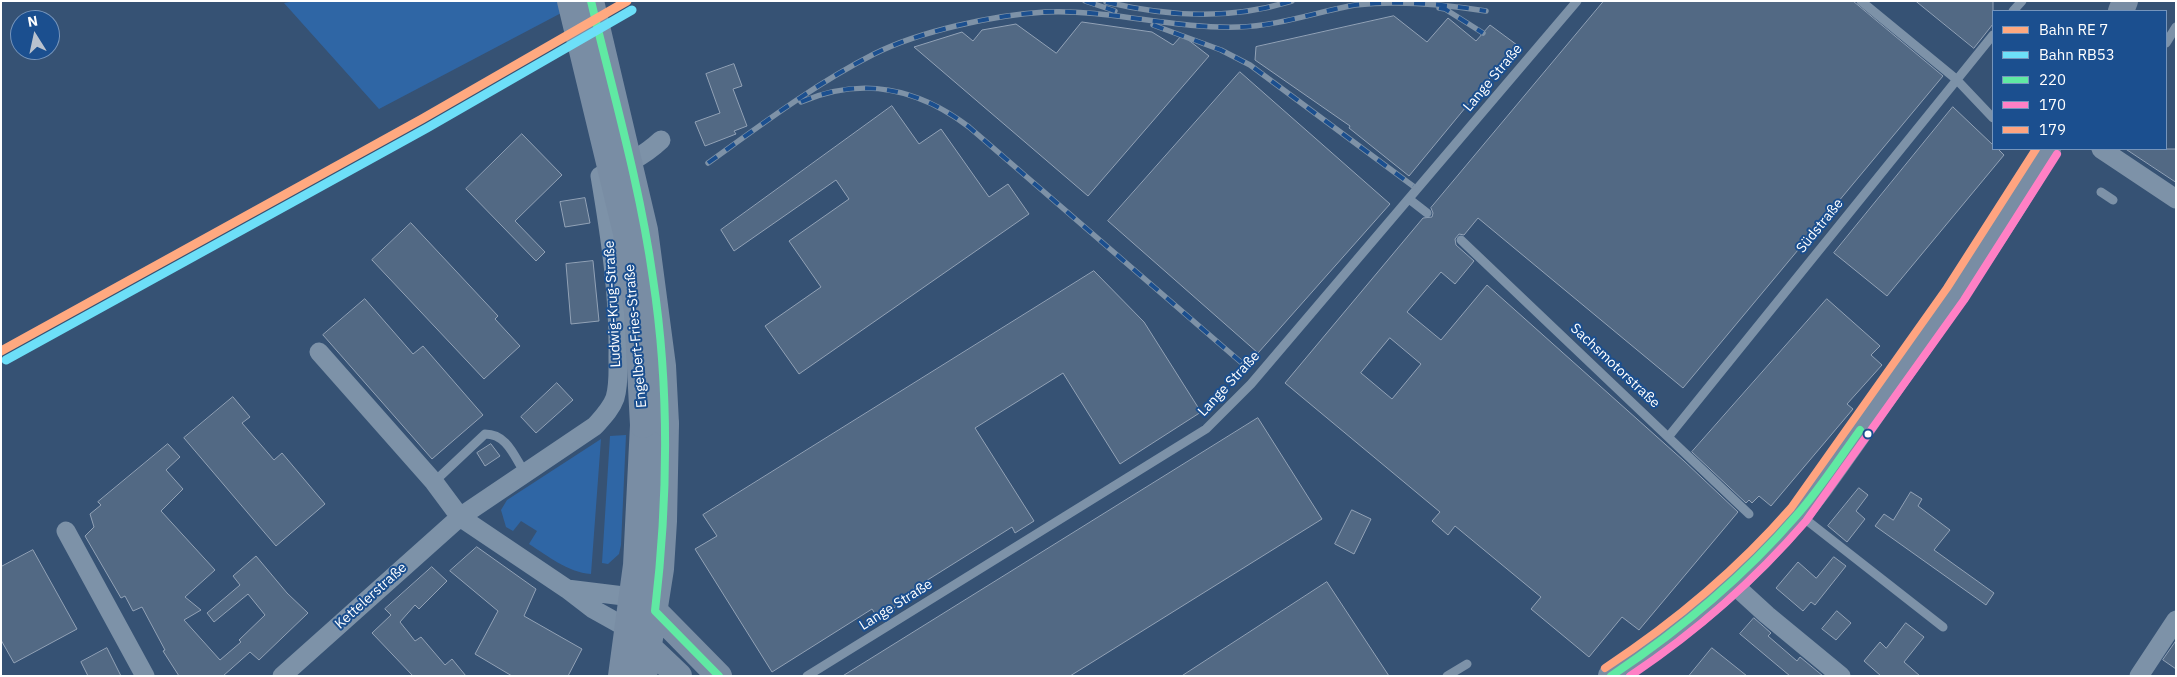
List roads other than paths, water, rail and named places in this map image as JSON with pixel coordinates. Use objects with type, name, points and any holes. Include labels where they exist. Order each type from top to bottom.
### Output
[{"type":"main road","name":"Engelbert-Fries-Straße","points":[[570,1],[626,233],[655,424],[664,521],[655,611],[644,676]]},
{"type":"main road","name":"Engelbert-Fries-Straße","points":[[590,1],[645,230],[662,356],[655,424],[640,514],[632,597],[621,676]]},
{"type":"main road","points":[[1625,672],[1732,583],[1798,514],[1820,487],[1940,318],[1989,245],[2045,150]]},
{"type":"main road","points":[[632,597],[655,611],[689,648],[720,676]]},
{"type":"main road","points":[[627,628],[679,676]]},
{"type":"street","name":"Ludwig-Krug-Straße","points":[[460,517],[595,426],[610,408],[615,397],[618,340],[615,294],[600,176],[631,163],[661,140]]},
{"type":"street","points":[[2103,150],[2176,199]]},
{"type":"street","points":[[319,352],[434,482],[460,517],[567,589],[593,609],[627,628]]},
{"type":"street","name":"Kettelerstraße","points":[[283,675],[460,517]]},
{"type":"street","points":[[66,531],[145,676]]},
{"type":"street","points":[[1732,583],[1767,615],[1841,676]]},
{"type":"street","points":[[567,589],[632,597]]},
{"type":"street","points":[[2139,676],[2176,620]]},
{"type":"lane","name":"Lange Straße","points":[[807,676],[1206,429],[1251,384],[1577,1]]},
{"type":"lane","points":[[1861,1],[1956,79],[1992,117]]},
{"type":"lane","points":[[2167,41],[2176,27]]},
{"type":"lane","name":"Südstraße","points":[[1669,436],[1992,36]]},
{"type":"lane","points":[[2102,192],[2113,200]]},
{"type":"lane","points":[[1409,199],[1426,214]]},
{"type":"lane","name":"Sachsmotorstraße","points":[[1460,240],[1669,436],[1749,514]]},
{"type":"lane","points":[[434,482],[484,434],[494,434],[502,438],[525,473]]},
{"type":"lane","points":[[1798,514],[1943,627]]},
{"type":"lane","points":[[1447,676],[1467,664]]},
{"type":"railway","points":[[1085,1],[1115,11]]},
{"type":"railway","points":[[1106,2],[1153,11],[1223,14],[1269,7],[1292,1]]},
{"type":"railway","points":[[708,163],[810,91],[874,54],[935,31],[981,21],[1025,14],[1069,12],[1093,13],[1190,25],[1238,27],[1268,24],[1355,5],[1421,4],[1454,6],[1486,11]]},
{"type":"railway","points":[[1439,8],[1445,9],[1483,33]]},
{"type":"railway","points":[[1153,25],[1221,50],[1250,65],[1413,186]]},
{"type":"railway","points":[[801,102],[845,89],[867,88],[909,95],[930,103],[950,114],[969,127],[1243,364]]},
{"type":"rail line","name":"RB53","points":[[6,360],[427,128],[632,10]]}]
